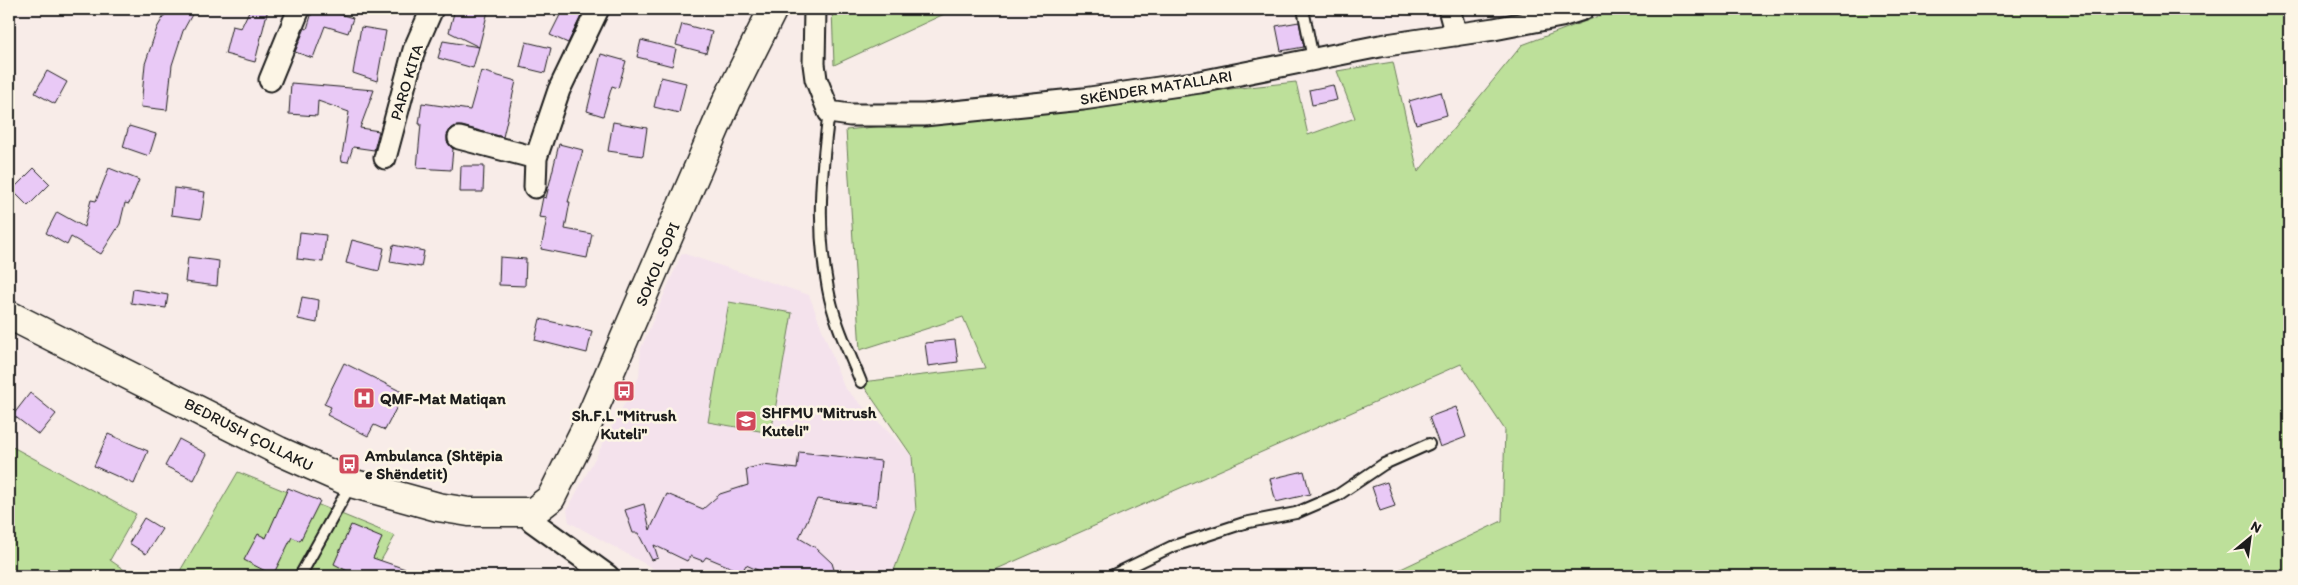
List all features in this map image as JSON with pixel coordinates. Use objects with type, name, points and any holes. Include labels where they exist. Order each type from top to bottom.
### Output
[{"type":"street","points":[[270,80],[299,9]]},
{"type":"street","name":"PARO KITA","points":[[385,158],[414,50],[432,9]]},
{"type":"street","points":[[535,187],[536,158],[559,90],[598,9]]},
{"type":"street","name":"SOKOL SOPI","points":[[533,512],[551,498],[585,430],[727,101],[773,9]]},
{"type":"street","points":[[815,9],[814,64],[816,80],[829,112]]},
{"type":"street","points":[[1449,9],[1456,35]]},
{"type":"street","name":"SKËNDER MATALLARI","points":[[829,112],[850,115],[924,115],[1030,105],[1200,82],[1313,58],[1456,35],[1534,15],[1583,9]]},
{"type":"street","points":[[459,138],[536,158]]},
{"type":"street","name":"BEDRUSH ÇOLLAKU","points":[[9,314],[279,451],[351,483],[438,507],[469,512],[533,512]]},
{"type":"street","points":[[533,512],[532,521],[608,576]]},
{"type":"lane","points":[[1303,9],[1313,58]]},
{"type":"lane","points":[[829,112],[820,187],[824,264],[835,317],[860,382]]},
{"type":"lane","points":[[1111,576],[1171,546],[1244,523],[1296,513],[1338,495],[1384,464],[1429,444]]},
{"type":"lane","points":[[300,576],[351,483]]},
{"type":"shaded area","name":"SHFMU \"Mitrush Kuteli\"","points":[[682,253],[809,295],[844,387],[912,456],[916,511],[892,576],[667,576],[569,522],[567,510],[639,377],[641,348]]},
{"type":"green space","points":[[832,9],[955,9],[834,65]]},
{"type":"green space","points":[[1618,9],[2289,9],[2289,576],[1386,576],[1502,521],[1505,430],[1461,364],[981,576],[892,576],[916,511],[912,456],[861,382],[985,368],[963,317],[860,350],[846,130],[1296,82],[1308,135],[1355,118],[1337,71],[1393,62],[1418,172],[1522,45]]},
{"type":"green space","points":[[729,302],[792,313],[771,433],[708,422]]},
{"type":"green space","points":[[9,445],[136,514],[110,560],[133,576],[9,576]]},
{"type":"green space","points":[[238,472],[395,536],[372,576],[177,576]]},
{"type":"building","points":[[168,9],[195,9],[183,31],[172,65],[167,110],[141,107],[145,64],[157,28]]},
{"type":"building","points":[[250,9],[268,9],[255,62],[225,54],[232,26],[241,28]]},
{"type":"building","points":[[313,9],[322,9],[353,18],[348,33],[325,26],[313,58],[295,52],[305,28],[307,29]]},
{"type":"building","points":[[455,9],[480,9],[488,11],[479,47],[449,32]]},
{"type":"building","points":[[563,9],[575,9],[583,12],[568,43],[550,35]]},
{"type":"building","points":[[1299,22],[1304,47],[1281,51],[1276,26]]},
{"type":"building","points":[[682,24],[712,32],[706,53],[676,45]]},
{"type":"building","points":[[361,27],[386,31],[377,81],[353,73]]},
{"type":"building","points":[[641,40],[676,49],[672,66],[637,57]]},
{"type":"building","points":[[443,41],[479,47],[473,68],[438,58]]},
{"type":"building","points":[[526,42],[551,48],[545,73],[520,67]]},
{"type":"building","points":[[601,54],[626,61],[618,88],[612,86],[603,116],[587,111]]},
{"type":"building","points":[[47,71],[67,82],[55,104],[35,93]]},
{"type":"building","points":[[481,71],[516,81],[503,137],[462,126],[455,126],[447,135],[447,142],[453,149],[451,170],[417,168],[422,103],[470,110]]},
{"type":"building","points":[[661,77],[686,83],[679,113],[654,107]]},
{"type":"building","points":[[291,83],[374,90],[360,128],[379,131],[374,150],[353,147],[348,162],[341,161],[349,112],[318,101],[317,116],[289,114]]},
{"type":"building","points":[[1333,85],[1337,100],[1312,105],[1309,90]]},
{"type":"building","points":[[1441,92],[1447,115],[1416,124],[1409,101]]},
{"type":"building","points":[[613,122],[647,128],[643,156],[608,151]]},
{"type":"building","points":[[129,126],[156,134],[149,156],[123,147]]},
{"type":"building","points":[[559,144],[583,150],[568,202],[570,202],[565,229],[592,234],[587,258],[541,249],[547,218],[539,217],[543,197],[546,198]]},
{"type":"building","points":[[461,166],[484,166],[483,192],[460,192]]},
{"type":"building","points":[[34,168],[50,184],[28,206],[12,190]]},
{"type":"building","points":[[109,168],[139,180],[129,204],[125,203],[120,224],[101,254],[71,237],[67,245],[46,233],[57,212],[84,227],[91,200],[96,201]]},
{"type":"building","points":[[174,188],[205,192],[201,219],[171,215]]},
{"type":"building","points":[[300,232],[326,235],[323,262],[297,259]]},
{"type":"building","points":[[352,240],[384,248],[379,271],[346,263]]},
{"type":"building","points":[[393,245],[424,251],[421,267],[390,262]]},
{"type":"building","points":[[188,257],[219,261],[217,286],[185,282]]},
{"type":"building","points":[[500,257],[526,259],[525,286],[499,285]]},
{"type":"building","points":[[133,289],[168,295],[166,308],[131,303]]},
{"type":"building","points":[[302,297],[319,300],[317,323],[298,319]]},
{"type":"building","points":[[540,319],[592,331],[587,353],[535,340]]},
{"type":"building","points":[[955,340],[958,362],[928,366],[925,343]]},
{"type":"building","name":"QMF-Mat Matiqan","points":[[344,363],[404,393],[385,430],[374,425],[368,436],[327,415],[331,407],[324,404]]},
{"type":"building","points":[[30,393],[56,414],[39,435],[13,415]]},
{"type":"building","points":[[1456,407],[1466,437],[1440,447],[1429,417]]},
{"type":"building","points":[[108,434],[148,451],[134,484],[94,466]]},
{"type":"building","points":[[179,439],[207,454],[194,480],[165,466]]},
{"type":"building","points":[[799,452],[881,461],[876,506],[817,499],[799,538],[816,548],[832,563],[836,576],[771,576],[746,565],[742,572],[706,557],[703,561],[690,556],[687,561],[654,545],[658,558],[652,560],[638,533],[633,533],[625,510],[644,504],[650,530],[667,494],[703,509],[720,494],[748,485],[746,469],[763,465],[797,469]]},
{"type":"building","points":[[1304,471],[1310,494],[1276,502],[1270,479]]},
{"type":"building","points":[[1387,482],[1395,506],[1380,511],[1372,487]]},
{"type":"building","points":[[288,488],[320,501],[300,541],[292,537],[273,575],[244,560],[258,534],[266,538]]},
{"type":"building","points":[[144,518],[162,529],[146,554],[129,543]]},
{"type":"building","points":[[351,525],[382,538],[373,558],[420,574],[420,576],[357,576],[334,564]]},
{"type":"place","name":"Sh.F.L \"Mitrush Kuteli\"","points":[[624,391]]},
{"type":"place","name":"QMF-Mat Matiqan","points":[[364,398]]},
{"type":"place","name":"SHFMU \"Mitrush Kuteli\"","points":[[746,421]]},
{"type":"place","name":"Ambulanca (Shtëpia e Shëndetit)","points":[[349,464]]}]
